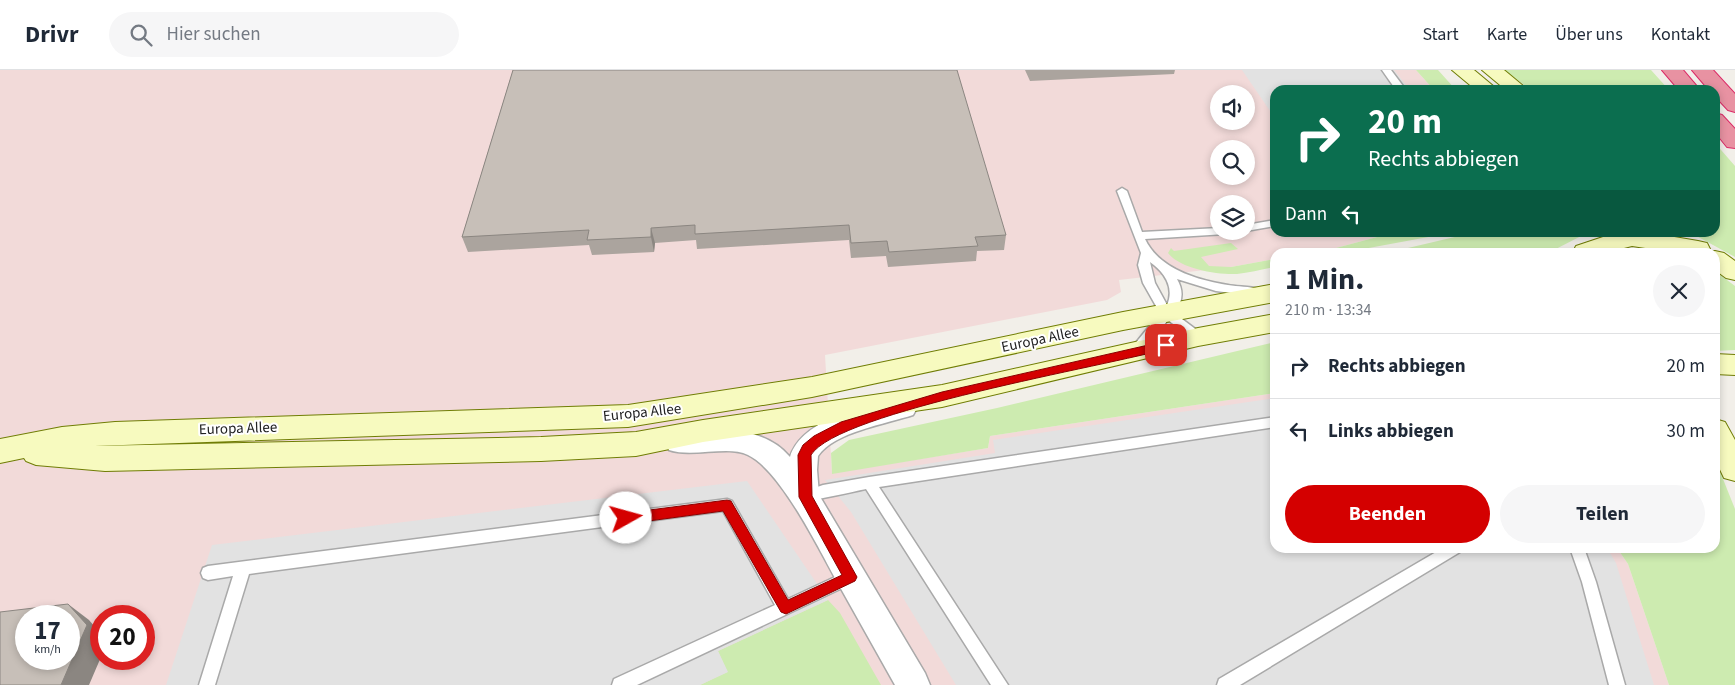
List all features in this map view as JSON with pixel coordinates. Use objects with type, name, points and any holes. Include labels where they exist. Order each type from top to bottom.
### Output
[{"type":"highway","points":[[1672,70],[1686,85]]},
{"type":"highway","points":[[1702,70],[1716,85]]},
{"type":"highway","points":[[1720,90],[1735,106]]},
{"type":"highway","points":[[1720,125],[1735,142]]},
{"type":"main road","points":[[1462,70],[1482,85]]},
{"type":"main road","points":[[1492,70],[1512,85]]},
{"type":"main road","points":[[1679,237],[1697,248]]},
{"type":"main road","points":[[1599,244],[1632,238],[1681,248]]},
{"type":"main road","points":[[1720,262],[1735,272]]},
{"type":"main road","name":"Europa Allee","points":[[0,452],[62,438],[115,432],[520,421],[628,416],[812,387],[1270,293]]},
{"type":"main road","name":"Europa Allee","points":[[0,452],[115,459],[541,449],[636,444],[703,431],[942,396],[1198,337],[1270,324]]},
{"type":"main road","points":[[1720,364],[1735,365]]},
{"type":"main road","points":[[1720,440],[1735,469]]},
{"type":"street","points":[[805,497],[804,455],[818,439],[845,425],[942,396]]},
{"type":"street","points":[[636,444],[726,440],[749,443],[774,458],[805,497],[913,685]]},
{"type":"lane","points":[[1386,70],[1397,85]]},
{"type":"lane","points":[[1122,191],[1146,254],[1144,265],[1149,283],[1166,313],[1198,337]]},
{"type":"lane","points":[[1255,226],[1270,224]]},
{"type":"lane","points":[[1139,236],[1210,232]]},
{"type":"lane","points":[[1146,254],[1182,278],[1210,286],[1270,293]]},
{"type":"lane","points":[[1134,353],[1173,306],[1177,291],[1166,269]]},
{"type":"lane","points":[[805,497],[823,491],[869,483],[1270,423]]},
{"type":"lane","points":[[869,483],[1000,685]]},
{"type":"lane","points":[[208,573],[727,505],[786,608]]},
{"type":"lane","points":[[1225,685],[1447,553]]},
{"type":"lane","points":[[1579,553],[1589,582],[1617,685]]},
{"type":"lane","points":[[207,685],[243,568]]},
{"type":"lane","points":[[620,685],[850,577]]},
{"type":"shaded area","points":[[0,70],[1416,70],[1430,85],[1270,85],[1270,237],[1377,237],[1336,248],[1270,248],[1270,260],[1231,267],[1119,280],[1121,292],[1107,300],[825,355],[832,473],[988,448],[990,436],[1270,394],[1270,553],[1620,553],[1628,564],[1669,685],[0,685]]},
{"type":"shaded area","points":[[1242,70],[1394,70],[1406,85],[1270,85],[1270,111],[1255,89],[1255,85],[1252,85]]},
{"type":"shaded area","points":[[1270,399],[1270,553],[1610,553],[1616,563],[1654,685],[956,685],[851,512],[825,480],[995,453],[993,440]]},
{"type":"shaded area","points":[[747,481],[828,600],[718,651],[728,672],[700,685],[166,685],[212,545]]},
{"type":"green space","points":[[1416,70],[1438,70],[1452,85],[1430,85]]},
{"type":"green space","points":[[1504,70],[1651,70],[1664,85],[1524,85]]},
{"type":"green space","points":[[1720,149],[1735,166],[1735,257],[1698,237],[1720,237]]},
{"type":"green space","points":[[1377,237],[1428,237],[1369,248],[1336,248]]},
{"type":"green space","points":[[1455,237],[1579,237],[1558,248],[1408,248]]},
{"type":"green space","points":[[1231,243],[1238,249],[1201,257],[1209,266],[1231,267],[1270,260],[1270,268],[1229,274],[1200,270],[1174,259],[1168,253],[1171,248],[1174,251]]},
{"type":"green space","points":[[1720,275],[1735,286],[1735,350],[1720,351]]},
{"type":"green space","points":[[1270,343],[1270,394],[990,436],[988,448],[832,474],[831,453],[849,440],[997,408]]},
{"type":"green space","points":[[1720,472],[1735,509],[1735,685],[1669,685],[1628,564],[1620,553],[1720,553]]},
{"type":"green space","points":[[828,600],[840,613],[881,685],[700,685],[727,672],[718,651]]},
{"type":"building","points":[[513,70],[957,70],[1006,235],[975,237],[978,246],[889,252],[887,241],[851,243],[849,225],[695,234],[695,225],[651,228],[651,237],[587,240],[589,230],[462,237]]},
{"type":"building","points":[[15,610],[15,670],[68,670],[61,685],[0,685],[0,612]]},
{"type":"building","points":[[80,617],[87,625],[80,641]]},
{"type":"route","points":[[626,518],[727,505],[786,608],[850,577],[805,497],[804,455],[818,439],[845,425],[942,396],[1166,345]]}]
